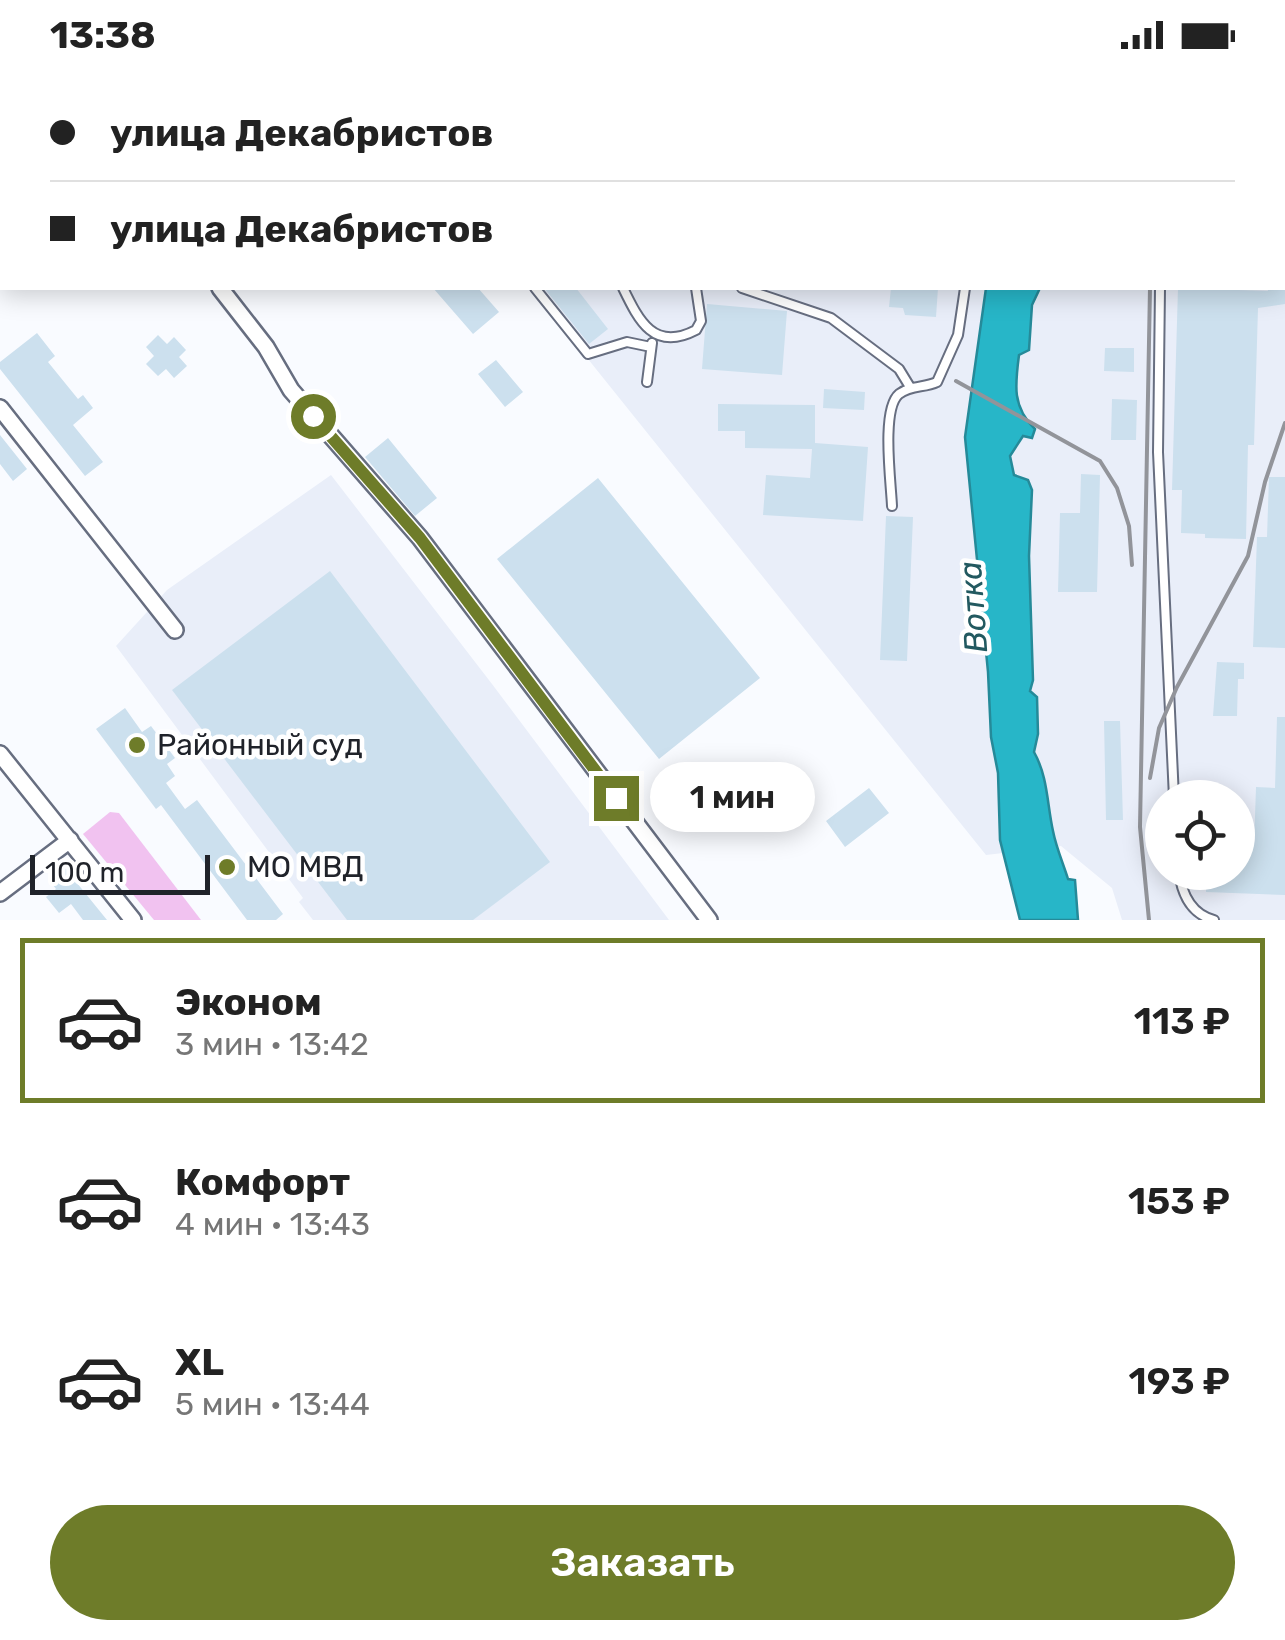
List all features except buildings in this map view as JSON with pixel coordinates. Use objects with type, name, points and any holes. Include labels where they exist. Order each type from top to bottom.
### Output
[{"type":"street","points":[[222,290],[266,347],[291,390],[420,538],[709,920]]},
{"type":"street","points":[[0,408],[176,630]]},
{"type":"street","points":[[0,754],[133,920]]},
{"type":"street","points":[[0,893],[70,840]]},
{"type":"lane","points":[[538,290],[588,354],[627,342],[651,347]]},
{"type":"lane","points":[[624,290],[643,326],[654,334],[672,337],[696,330],[701,320],[696,290]]},
{"type":"lane","points":[[748,290],[831,318],[899,369],[910,387]]},
{"type":"lane","points":[[892,506],[888,415],[894,397],[910,387],[937,382],[958,335],[965,290]]},
{"type":"lane","points":[[1160,290],[1158,452],[1173,780]]},
{"type":"lane","points":[[648,382],[654,334]]},
{"type":"lane","points":[[1182,890],[1194,910],[1214,920]]},
{"type":"shaded area","points":[[533,290],[1285,290],[1285,920],[1122,920],[1112,888],[1061,846],[986,855]]},
{"type":"shaded area","points":[[331,475],[669,920],[313,920],[299,902],[303,898],[116,646],[167,590]]},
{"type":"shaded area","points":[[110,812],[119,813],[201,920],[154,920],[83,834]]},
{"type":"water","points":[[986,290],[1039,290],[1032,305],[1029,350],[1019,355],[1017,376],[1019,404],[1035,429],[1032,438],[1023,436],[1010,456],[1014,475],[1028,480],[1032,490],[1030,691],[1037,697],[1038,734],[1034,752],[1045,781],[1058,849],[1068,879],[1075,880],[1078,920],[1020,920],[1000,840],[998,773],[991,737],[965,437]]},
{"type":"railway","points":[[1149,920],[1140,827],[1150,290]]},
{"type":"railway","points":[[956,381],[1100,461],[1117,488],[1129,526],[1132,565]]},
{"type":"railway","points":[[1150,778],[1159,728],[1177,687],[1248,556],[1265,482],[1285,423]]},
{"type":"place","name":"Районный суд","points":[[137,745]]},
{"type":"place","name":"МО МВД","points":[[227,867]]},
{"type":"route","points":[[313,416],[420,538],[616,798]]},
{"type":"water label","name":"Вотка","points":[[973,607]]}]
